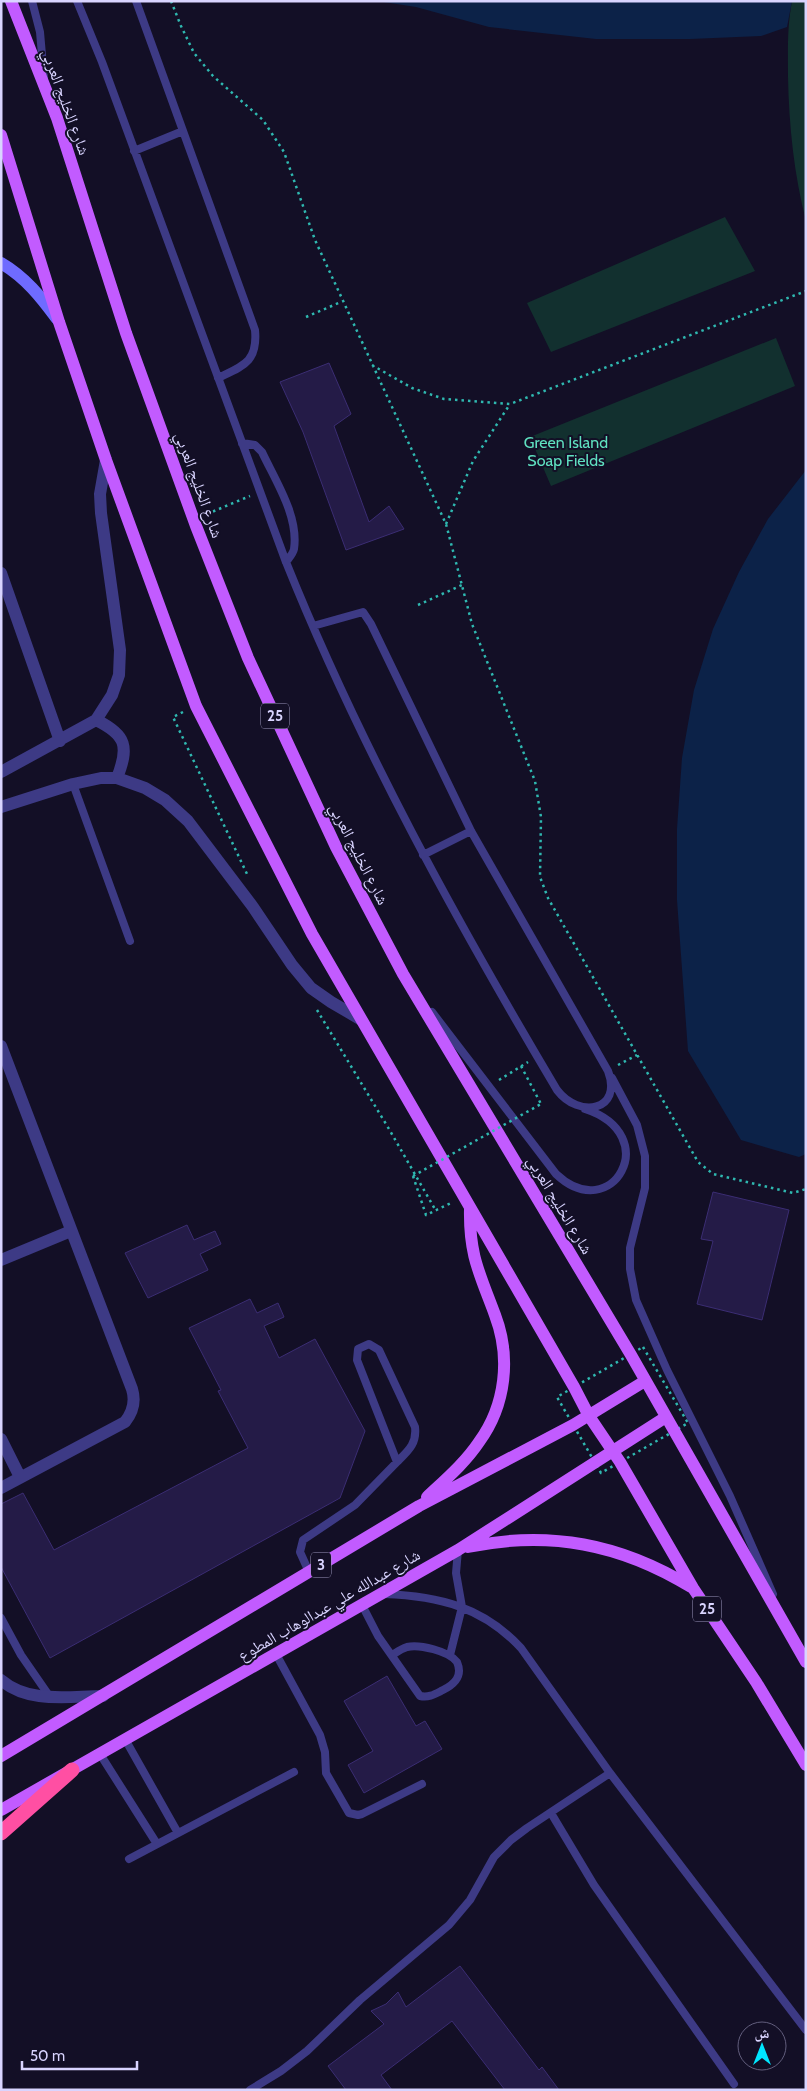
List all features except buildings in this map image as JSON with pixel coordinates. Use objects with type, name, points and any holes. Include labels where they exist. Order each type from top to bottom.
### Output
[{"type":"highway","points":[[1,1833],[72,1770]]},
{"type":"main road","name":"شارع الخليج العربي","points":[[11,1],[57,118],[126,333],[194,519],[252,667],[336,847],[402,974],[645,1381],[806,1662]]},
{"type":"main road","name":"25","points":[[1,136],[59,322],[106,460],[196,706],[312,934],[360,1019],[398,1081],[589,1416],[612,1451],[693,1588],[756,1682],[806,1766]]},
{"type":"main road","points":[[1,263],[22,277],[34,289],[59,322]]},
{"type":"main road","points":[[419,1506],[479,1442],[494,1416],[502,1388],[504,1372],[503,1342],[495,1314],[474,1258],[470,1234],[470,1209]]},
{"type":"main road","name":"3","points":[[1,1756],[419,1506],[589,1416],[645,1381]]},
{"type":"main road","name":"شارع عبدالله علي عبدالوهاب المطوع","points":[[1,1810],[458,1550],[666,1417]]},
{"type":"main road","points":[[458,1550],[512,1540],[539,1539],[584,1544],[620,1553],[645,1562],[693,1588]]},
{"type":"street","points":[[1,772],[96,720],[112,695],[119,675],[120,650],[101,513],[100,494],[106,460]]},
{"type":"street","points":[[1,573],[60,741]]},
{"type":"street","points":[[96,720],[111,727],[122,739],[125,751],[117,778]]},
{"type":"street","points":[[1,807],[73,784],[101,778],[117,778],[145,788],[164,800],[188,821],[253,907],[298,973],[311,988],[360,1019]]},
{"type":"street","points":[[1,1046],[132,1389],[134,1403],[125,1422],[1,1488]]},
{"type":"street","points":[[1,1260],[71,1231]]},
{"type":"street","points":[[1,1439],[20,1478]]},
{"type":"street","points":[[1,1680],[23,1694],[103,1696]]},
{"type":"lane","points":[[32,1],[41,41],[44,85]]},
{"type":"lane","points":[[77,1],[286,562],[313,626],[370,750],[423,855],[475,950],[557,1090],[566,1100],[601,1115],[614,1125],[622,1138],[626,1151],[625,1165],[618,1179],[610,1185],[594,1190],[579,1189],[572,1187],[556,1174],[402,974]]},
{"type":"lane","points":[[136,1],[255,330],[256,346],[252,357],[240,367],[218,378]]},
{"type":"lane","points":[[134,150],[183,131]]},
{"type":"lane","points":[[242,443],[255,446],[262,452],[290,514],[295,536],[294,551],[286,562]]},
{"type":"lane","points":[[313,626],[363,612],[471,831],[633,1114],[641,1136],[645,1156],[645,1188],[632,1238],[630,1259],[638,1306],[667,1370],[730,1496],[797,1646]]},
{"type":"lane","points":[[73,784],[130,940]]},
{"type":"lane","points":[[423,855],[471,831]]},
{"type":"lane","points":[[581,1107],[597,1106],[606,1100],[611,1087],[608,1071]]},
{"type":"lane","points":[[309,1572],[300,1552],[303,1540],[355,1505],[411,1448],[416,1435],[415,1427],[379,1350],[369,1344],[363,1345],[356,1354],[357,1360],[397,1462]]},
{"type":"lane","points":[[450,1655],[462,1607],[456,1573],[458,1550]]},
{"type":"lane","points":[[380,1594],[421,1597],[462,1607],[494,1623],[521,1648],[610,1773],[806,2030]]},
{"type":"lane","points":[[362,1605],[378,1636],[416,1693],[420,1696],[429,1697],[457,1681],[459,1666],[450,1655],[416,1646],[405,1648],[392,1655]]},
{"type":"lane","points":[[1,1618],[22,1655],[50,1696]]},
{"type":"lane","points":[[276,1654],[320,1735],[325,1752],[326,1773],[350,1813],[362,1814],[422,1784]]},
{"type":"lane","points":[[125,1739],[178,1833]]},
{"type":"lane","points":[[100,1754],[157,1844]]},
{"type":"lane","points":[[129,1859],[294,1772]]},
{"type":"lane","points":[[250,2090],[280,2072],[307,2051],[360,2000],[449,1924],[470,1900],[494,1857],[501,1849],[527,1828],[610,1773]]},
{"type":"lane","points":[[550,1813],[594,1885],[664,1981],[734,2084]]},
{"type":"path","points":[[171,1],[194,53],[213,76],[263,120],[284,152],[315,240],[446,524],[472,624],[535,781],[541,817],[539,865],[543,888],[698,1162],[713,1174],[793,1193],[806,1189]]},
{"type":"path","points":[[371,364],[412,388],[444,399],[510,404],[806,291]]},
{"type":"path","points":[[306,317],[342,302]]},
{"type":"path","points":[[446,524],[473,461],[510,404]]},
{"type":"path","points":[[194,519],[260,492]]},
{"type":"path","points":[[418,606],[462,585]]},
{"type":"path","points":[[608,1071],[636,1054]]},
{"type":"path","points":[[463,1197],[426,1215],[413,1176],[541,1104],[521,1066],[489,1086]]},
{"type":"green space","points":[[792,1],[806,1],[806,221],[795,168],[790,114],[788,39]]},
{"type":"green space","points":[[725,217],[755,271],[551,352],[527,303]]},
{"type":"green space","name":"Green Island Soap Fields","points":[[776,338],[795,386],[551,486],[530,437]]},
{"type":"water","points":[[377,1],[792,1],[787,27],[761,36],[690,39],[596,39],[489,27],[416,7]]},
{"type":"water","points":[[806,470],[806,1154],[799,1157],[741,1140],[688,1051],[677,900],[677,829],[682,758],[694,690],[713,629],[739,572],[768,519]]}]
